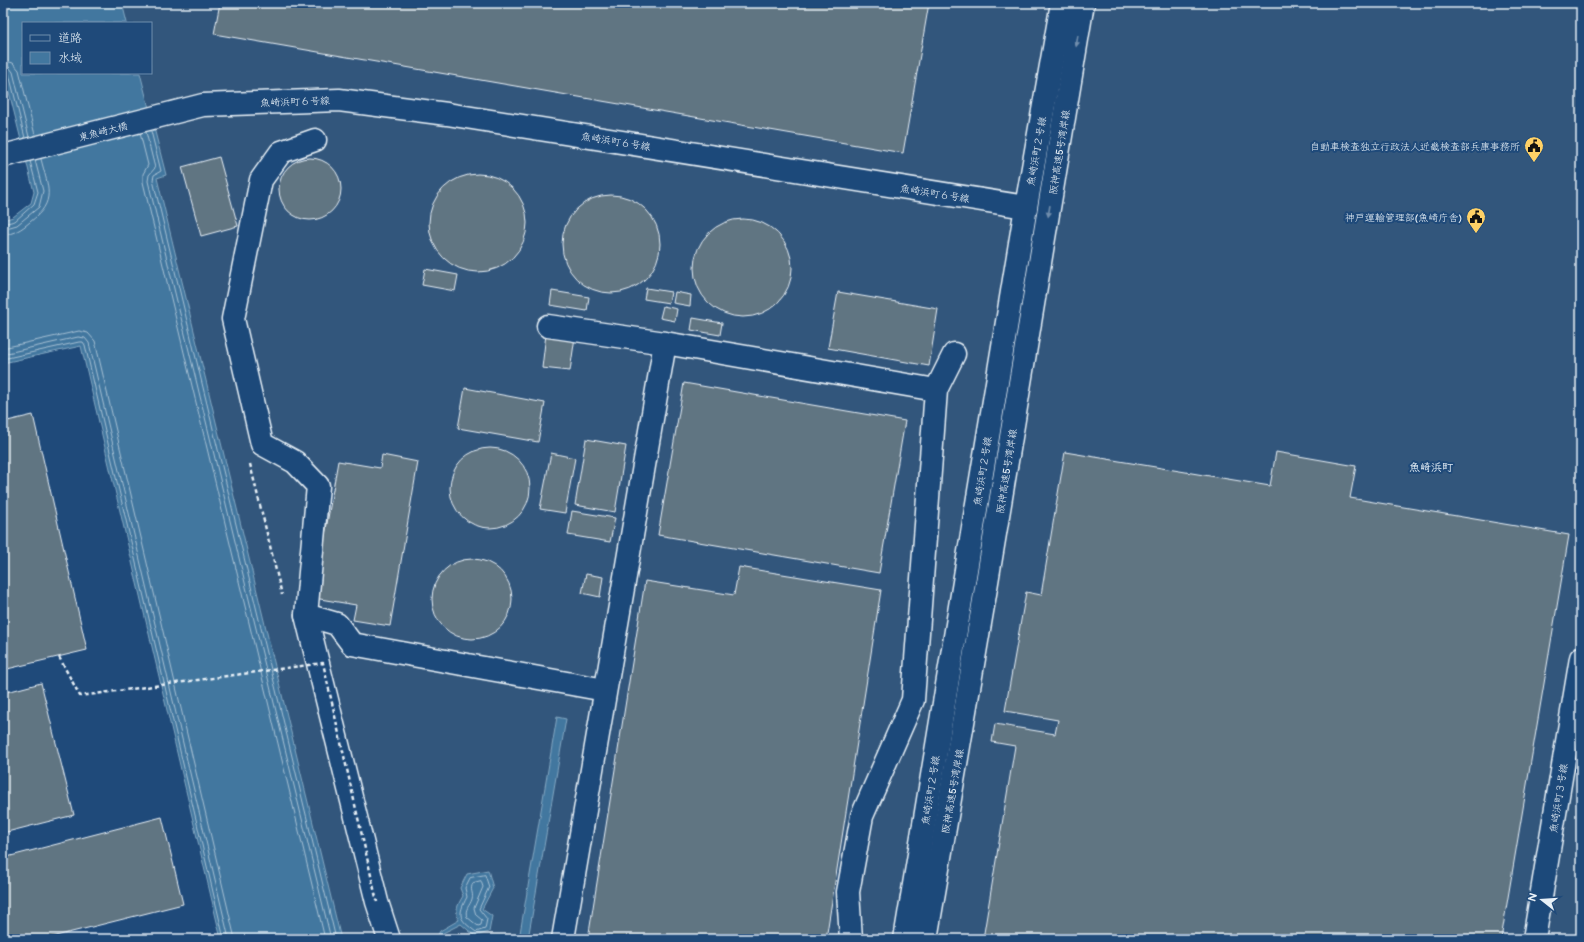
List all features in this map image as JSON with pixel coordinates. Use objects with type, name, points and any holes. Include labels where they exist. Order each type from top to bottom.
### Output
[{"type":"main road","name":"魚崎浜町２号線","points":[[905,939],[1026,207],[1062,3]]},
{"type":"main road","name":"阪神高速5号湾岸線","points":[[913,939],[1069,3]]},
{"type":"main road","name":"阪神高速5号湾岸線","points":[[926,939],[1083,3]]},
{"type":"main road","name":"魚崎浜町６号線","points":[[203,105],[339,100],[447,114],[1026,207]]},
{"type":"main road","name":"東魚崎大橋","points":[[3,156],[203,105]]},
{"type":"main road","points":[[314,140],[281,152],[261,180],[233,319],[262,444],[295,462],[318,486],[306,615],[377,902],[389,939]]},
{"type":"main road","points":[[548,326],[665,343],[936,390]]},
{"type":"main road","points":[[563,939],[665,343]]},
{"type":"main road","points":[[851,939],[848,892],[862,816],[913,700],[936,390],[954,354]]},
{"type":"main road","points":[[306,615],[337,624],[352,644],[606,690]]},
{"type":"main road","name":"魚崎浜町３号線","points":[[1534,939],[1581,658]]},
{"type":"path","points":[[249,462],[284,601]]},
{"type":"path","points":[[59,657],[80,696],[323,663],[377,902]]},
{"type":"path","points":[[299,662],[301,670]]},
{"type":"shaded area","points":[[122,3],[1581,3],[1581,939],[341,939],[157,178],[166,175],[140,74],[152,74],[152,22],[127,22]]},
{"type":"water","points":[[3,3],[122,3],[127,22],[22,22],[22,74],[140,74],[166,175],[157,178],[341,939],[221,939],[81,346],[3,363],[3,220],[13,217],[31,203],[34,192],[3,68]]},
{"type":"water","points":[[557,717],[566,719],[528,939],[519,939]]},
{"type":"water","points":[[488,870],[493,888],[482,909],[492,916],[489,932],[475,936],[461,924],[443,933],[439,939],[436,939],[440,931],[459,920],[457,908],[463,896],[460,888],[467,874]]},
{"type":"building","points":[[220,3],[929,3],[903,153],[214,34]]},
{"type":"building","points":[[219,157],[238,226],[201,236],[182,167]]},
{"type":"building","points":[[310,158],[322,160],[332,167],[339,177],[341,189],[339,201],[332,211],[322,218],[310,220],[298,218],[288,211],[281,201],[279,189],[281,177],[288,167],[298,160]]},
{"type":"building","points":[[478,174],[497,178],[512,189],[523,204],[527,223],[523,242],[512,257],[497,268],[478,272],[459,268],[444,257],[433,242],[429,223],[433,204],[444,189],[459,178]]},
{"type":"building","points":[[611,195],[630,199],[645,210],[656,225],[660,244],[656,263],[645,278],[630,289],[611,293],[592,289],[577,278],[566,263],[562,244],[566,225],[577,210],[592,199]]},
{"type":"building","points":[[743,219],[762,223],[777,234],[788,249],[792,268],[788,287],[777,302],[762,313],[743,317],[724,313],[709,302],[698,287],[694,268],[698,249],[709,234],[724,223]]},
{"type":"building","points":[[425,269],[458,275],[455,291],[422,285]]},
{"type":"building","points":[[646,288],[671,292],[669,303],[644,299]]},
{"type":"building","points":[[552,291],[589,297],[587,311],[550,305]]},
{"type":"building","points":[[675,292],[691,295],[690,306],[673,303]]},
{"type":"building","points":[[838,292],[938,309],[929,366],[828,348]]},
{"type":"building","points":[[663,306],[677,309],[675,321],[660,318]]},
{"type":"building","points":[[693,318],[722,323],[720,335],[691,330]]},
{"type":"building","points":[[546,334],[575,337],[570,371],[542,368]]},
{"type":"building","points":[[684,383],[905,421],[879,573],[658,535]]},
{"type":"building","points":[[465,388],[545,403],[538,442],[458,428]]},
{"type":"building","points":[[33,415],[87,650],[3,670],[3,422]]},
{"type":"building","points":[[586,439],[626,446],[615,512],[575,505]]},
{"type":"building","points":[[482,448],[498,448],[519,459],[530,480],[530,496],[519,517],[498,528],[482,528],[468,522],[461,517],[456,510],[450,496],[450,480],[456,466],[461,459],[468,454]]},
{"type":"building","points":[[1065,452],[1270,486],[1276,452],[1356,466],[1350,498],[1569,535],[1501,939],[983,939],[1015,746],[992,742],[995,724],[1055,734],[1058,720],[1005,711],[1026,592],[1041,595]]},
{"type":"building","points":[[551,453],[575,458],[565,513],[540,509]]},
{"type":"building","points":[[382,455],[418,462],[390,626],[353,620],[356,605],[314,598],[338,461],[380,468]]},
{"type":"building","points":[[572,511],[615,518],[610,542],[568,535]]},
{"type":"building","points":[[464,559],[480,559],[501,570],[512,591],[512,607],[501,628],[480,639],[464,639],[450,633],[443,628],[438,621],[432,607],[432,591],[438,577],[443,570],[450,565]]},
{"type":"building","points":[[739,567],[881,590],[826,939],[588,939],[645,581],[734,595]]},
{"type":"building","points":[[586,574],[603,577],[600,597],[582,593]]},
{"type":"building","points":[[41,683],[74,815],[3,833],[3,693]]},
{"type":"building","points":[[162,817],[183,904],[44,939],[3,939],[3,858]]},
{"type":"place","name":"自動車検査独立行政法人近畿検査部兵庫事務所","points":[[1534,163]]},
{"type":"place","name":"神戸運輸管理部(魚崎庁舎)","points":[[1476,234]]},
{"type":"district","name":"魚崎浜町","points":[[1431,467]]}]
